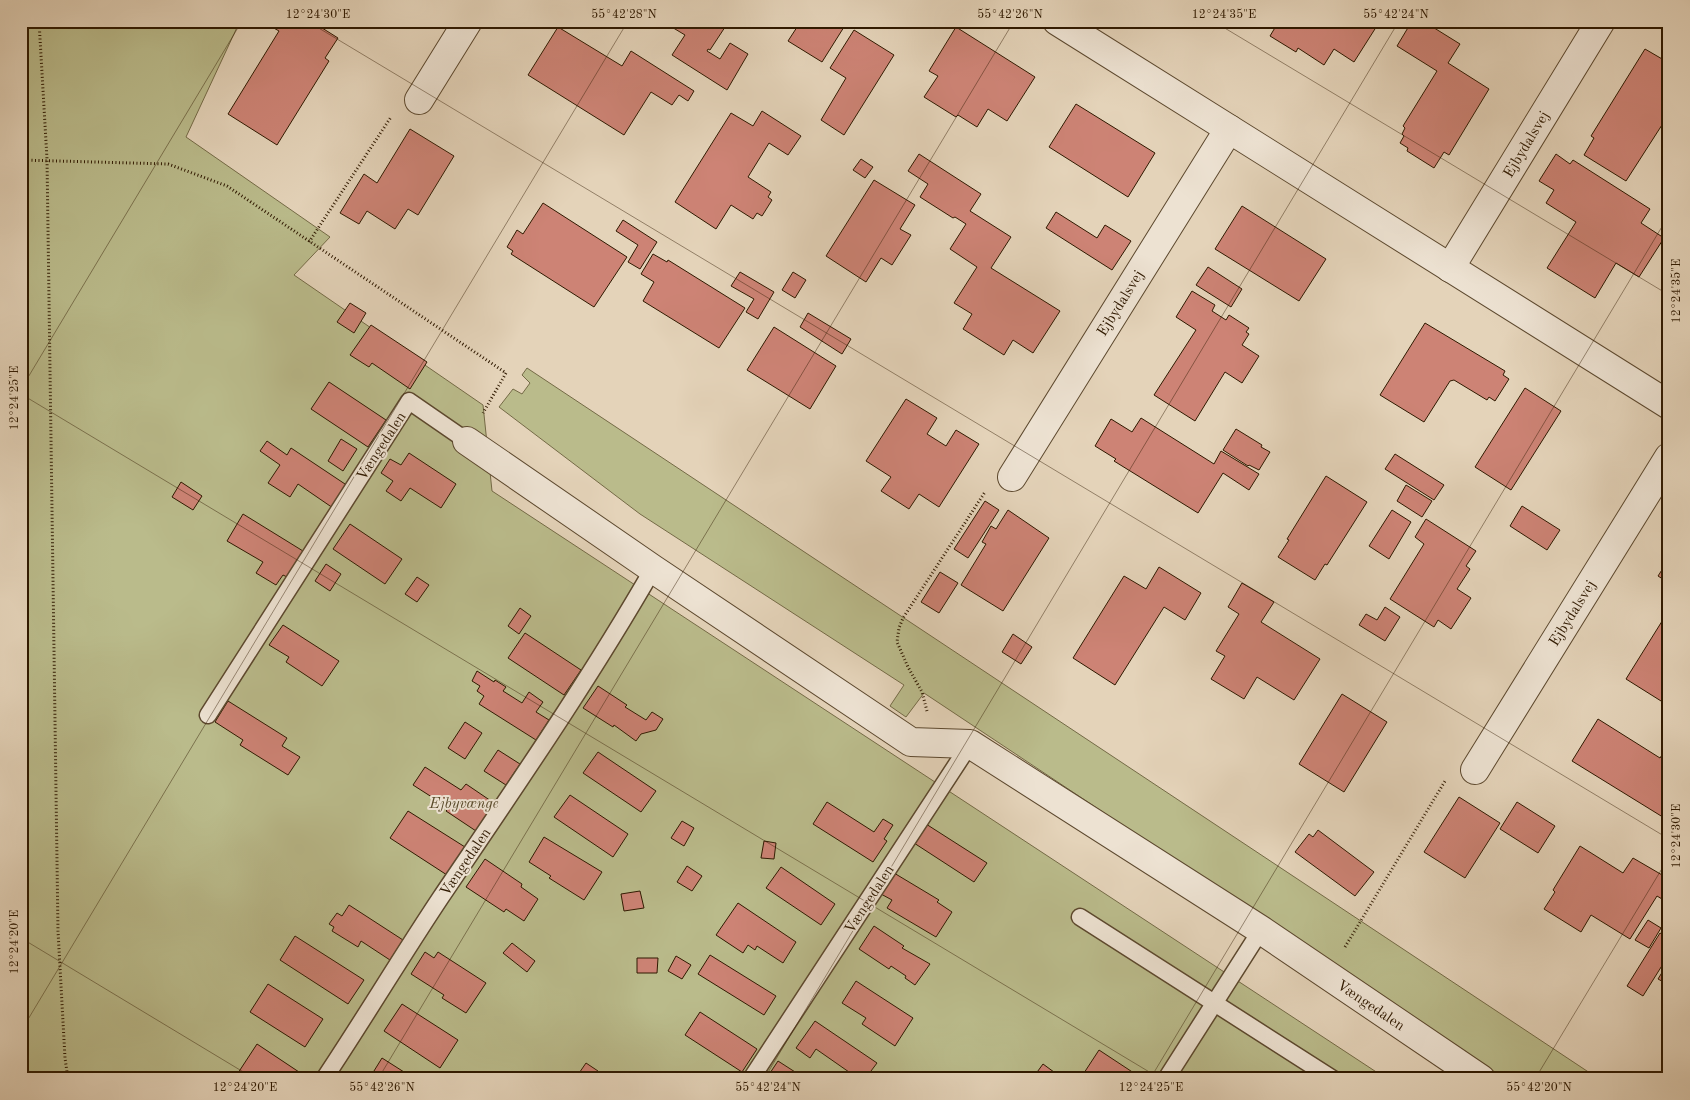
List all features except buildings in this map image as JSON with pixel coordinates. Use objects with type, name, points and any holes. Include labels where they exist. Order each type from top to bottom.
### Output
[{"type":"street","points":[[419,100],[468,21]]},
{"type":"street","points":[[1057,21],[1669,405]]},
{"type":"street","name":"Ejbydalsvej","points":[[1450,268],[1601,21]]},
{"type":"street","name":"Ejbydalsvej","points":[[1012,477],[1229,129]]},
{"type":"street","name":"Vængedalen","points":[[467,441],[653,569],[911,742],[970,744],[1261,930],[1481,1079]]},
{"type":"street","name":"Ejbydalsvej","points":[[1475,770],[1669,457]]},
{"type":"lane","name":"Vængedalen","points":[[208,715],[409,401],[467,441]]},
{"type":"lane","name":"Vængedalen","points":[[324,1079],[368,1014],[440,899],[510,797],[627,614],[653,569]]},
{"type":"lane","name":"Vængedalen","points":[[751,1079],[970,744]]},
{"type":"lane","points":[[1080,917],[1333,1079]]},
{"type":"lane","points":[[1166,1079],[1261,930]]},
{"type":"path","points":[[39,21],[47,159],[58,931],[65,1058],[68,1079]]},
{"type":"path","points":[[309,242],[399,106],[419,100]]},
{"type":"path","points":[[21,160],[47,159],[168,164],[227,186],[506,373],[467,441]]},
{"type":"path","points":[[935,743],[922,692],[897,642],[899,628],[903,618],[984,493],[1012,477]]},
{"type":"path","points":[[1361,921],[1451,771],[1475,770]]},
{"type":"green space","name":"Ejbyvænge","points":[[21,21],[240,21],[186,137],[330,237],[294,275],[483,405],[492,491],[1387,1079],[21,1079]]},
{"type":"green space","points":[[527,368],[1599,1079],[1504,1079],[924,693],[906,717],[890,706],[904,685],[640,514],[499,407],[513,389],[522,394],[530,383],[522,375]]}]
